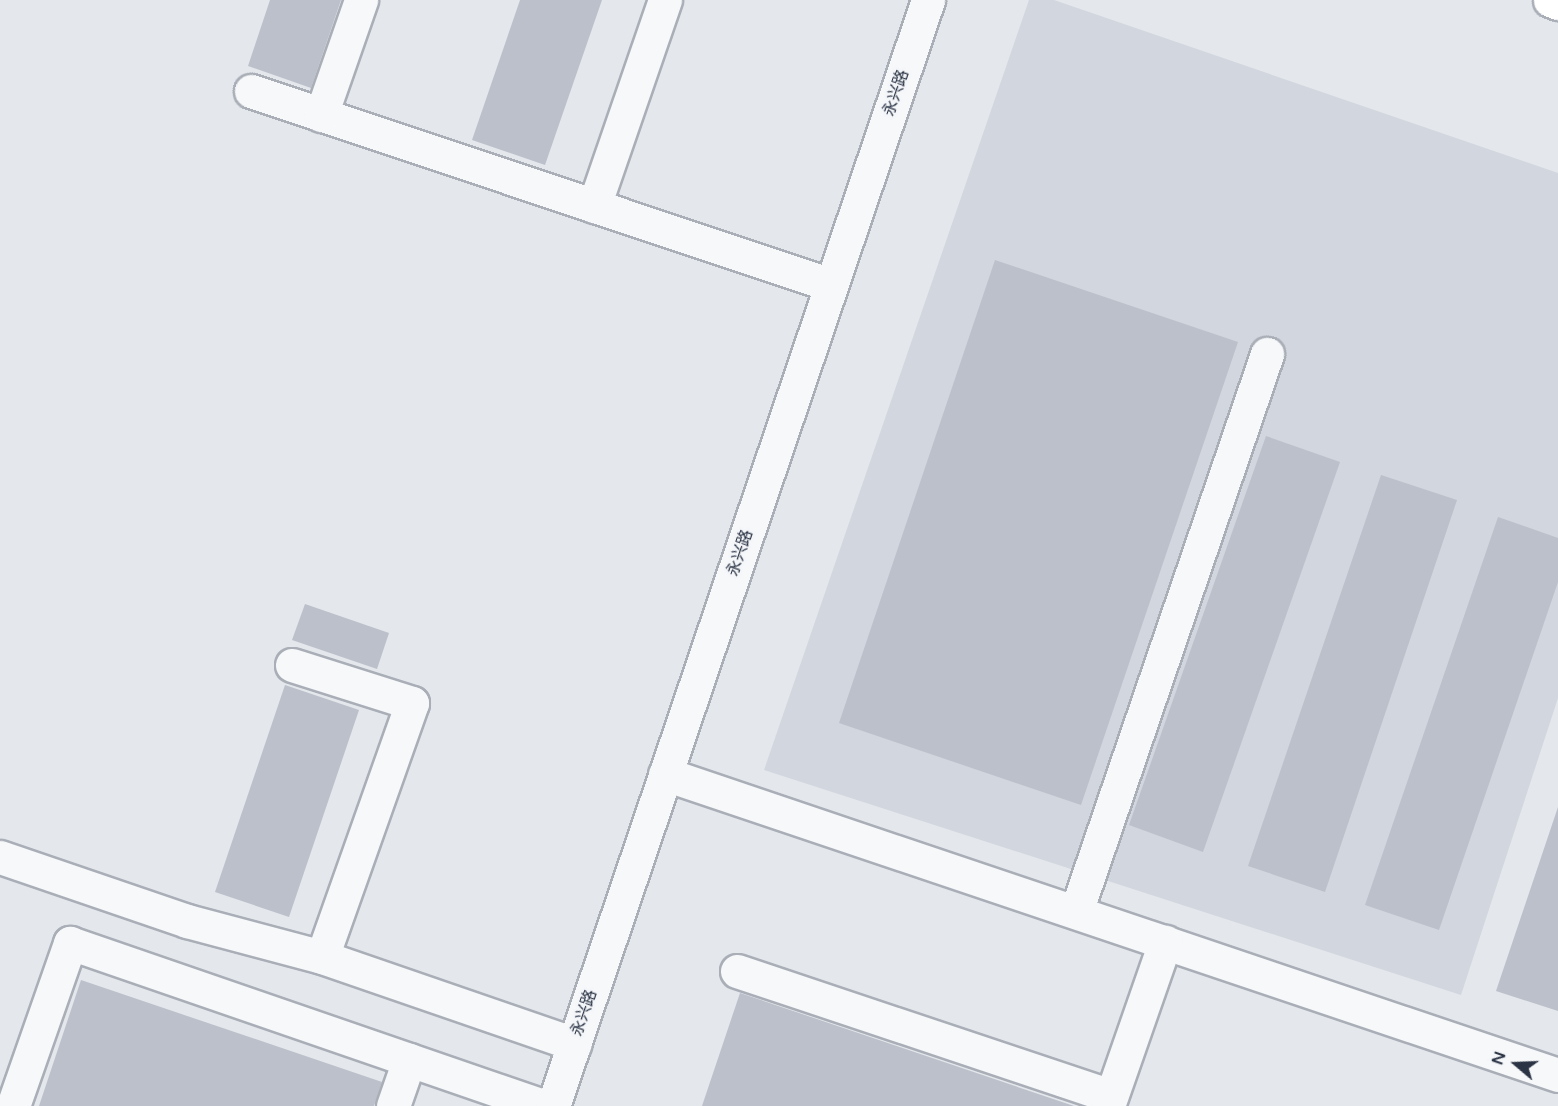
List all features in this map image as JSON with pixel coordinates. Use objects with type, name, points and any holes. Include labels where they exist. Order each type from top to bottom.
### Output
[{"type":"main road","points":[[1550,0],[1558,3]]},
{"type":"street","points":[[321,115],[361,0]]},
{"type":"street","points":[[594,206],[665,0]]},
{"type":"street","name":"永兴路","points":[[553,1106],[928,0]]},
{"type":"street","points":[[251,91],[831,285]]},
{"type":"street","points":[[1076,912],[1267,354]]},
{"type":"street","points":[[292,664],[412,703],[322,957]]},
{"type":"street","points":[[665,774],[1558,1075]]},
{"type":"street","points":[[0,857],[187,921],[322,957],[574,1044]]},
{"type":"street","points":[[737,971],[1109,1101],[1165,942]]},
{"type":"street","points":[[13,1106],[70,943],[543,1106]]},
{"type":"street","points":[[393,1106],[409,1060]]},
{"type":"shaded area","points":[[1029,0],[1054,0],[1558,173],[1558,698],[1461,995],[764,770]]},
{"type":"building","points":[[270,0],[341,0],[311,88],[248,66]]},
{"type":"building","points":[[520,0],[602,0],[545,165],[472,140]]},
{"type":"building","points":[[995,260],[1238,342],[1081,805],[839,723]]},
{"type":"building","points":[[1266,436],[1340,462],[1203,852],[1129,825]]},
{"type":"building","points":[[1381,475],[1457,500],[1325,892],[1248,866]]},
{"type":"building","points":[[1498,517],[1558,538],[1558,582],[1439,930],[1365,905]]},
{"type":"building","points":[[305,604],[389,633],[377,669],[292,640]]},
{"type":"building","points":[[285,685],[359,710],[289,917],[215,892]]},
{"type":"building","points":[[1558,807],[1558,1011],[1496,991]]},
{"type":"building","points":[[81,980],[382,1082],[374,1106],[39,1106]]},
{"type":"building","points":[[740,993],[1074,1106],[702,1106]]}]
